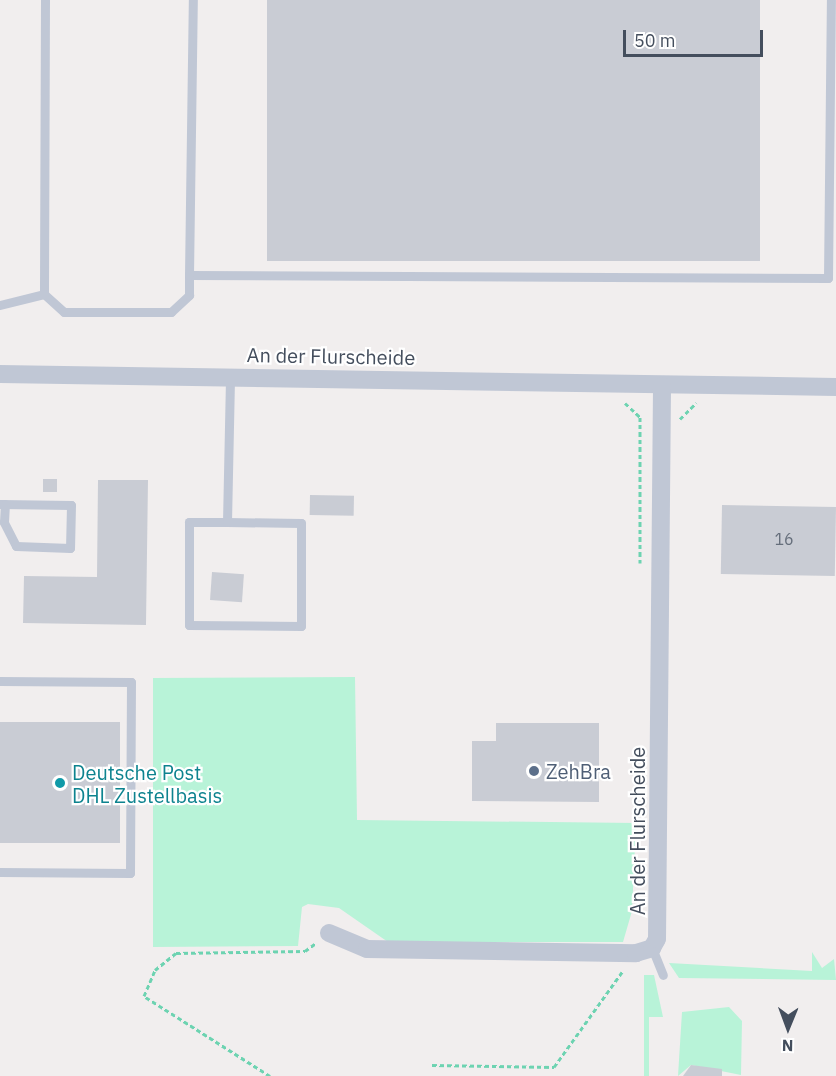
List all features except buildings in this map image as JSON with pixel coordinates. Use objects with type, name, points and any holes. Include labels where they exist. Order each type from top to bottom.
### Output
[{"type":"street","name":"An der Flurscheide","points":[[0,374],[836,387]]},
{"type":"street","name":"An der Flurscheide","points":[[644,950],[660,902],[662,386]]},
{"type":"street","points":[[330,933],[367,949],[644,950]]},
{"type":"lane","points":[[45,0],[44,294],[64,312],[171,312],[189,295],[193,0]]},
{"type":"lane","points":[[189,276],[828,278],[831,0]]},
{"type":"lane","points":[[0,305],[44,294]]},
{"type":"lane","points":[[227,522],[230,377]]},
{"type":"lane","points":[[2,504],[71,506],[70,548],[16,546],[4,522],[2,504]]},
{"type":"lane","points":[[189,522],[227,522],[301,523],[301,626],[189,625],[189,522]]},
{"type":"lane","points":[[0,681],[131,682],[130,873],[0,872]]},
{"type":"lane","points":[[644,950],[663,975]]},
{"type":"path","points":[[619,402],[637,409],[640,417],[640,570]]},
{"type":"path","points":[[678,423],[698,402],[709,402]]},
{"type":"path","points":[[270,1076],[144,996],[151,978],[163,959],[176,953],[305,951],[330,933]]},
{"type":"path","points":[[432,1065],[554,1067],[644,950]]},
{"type":"green space","points":[[355,677],[357,820],[636,823],[632,911],[623,942],[388,942],[339,908],[308,904],[302,907],[298,946],[153,947],[153,678]]},
{"type":"green space","points":[[812,952],[822,968],[834,959],[836,980],[679,978],[669,963],[812,971]]},
{"type":"green space","points":[[644,975],[654,975],[663,1017],[649,1017],[649,1076],[644,1076]]},
{"type":"green space","points":[[729,1007],[742,1021],[741,1075],[691,1065],[678,1076],[682,1012]]},
{"type":"place","name":"ZehBra","points":[[534,771]]},
{"type":"place","name":"Deutsche Post DHL Zustellbasis","points":[[60,783]]}]
